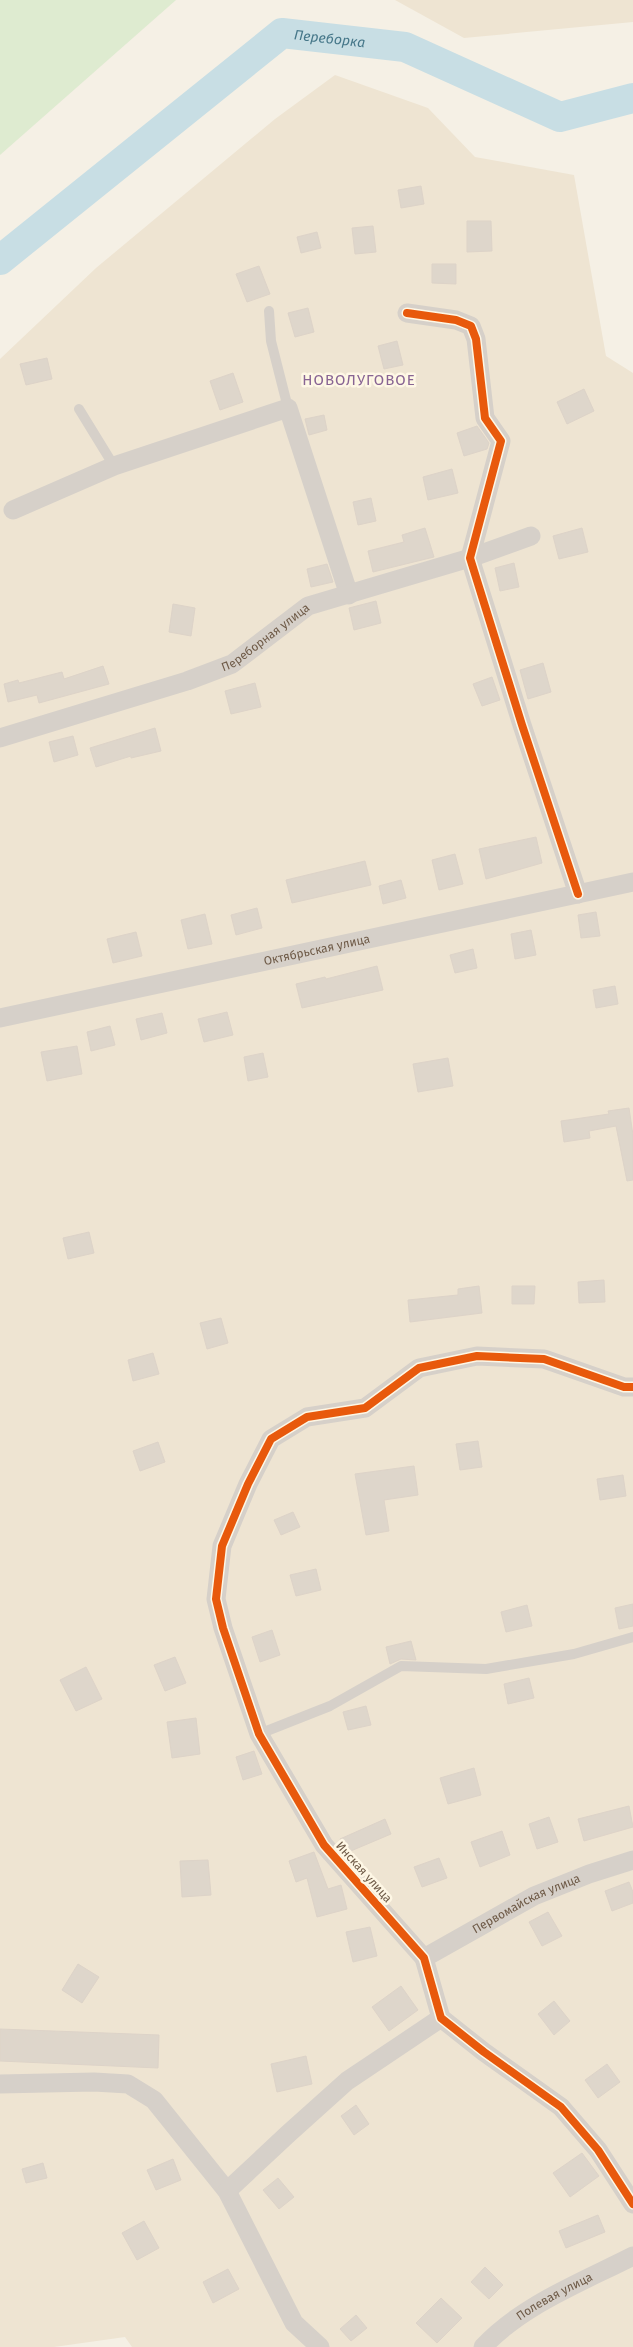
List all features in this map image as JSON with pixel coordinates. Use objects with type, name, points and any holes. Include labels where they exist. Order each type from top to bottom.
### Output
[{"type":"street","points":[[407,313],[456,320],[471,326],[476,339],[485,418],[501,441],[470,558],[522,725],[578,894]]},
{"type":"street","points":[[13,510],[114,466],[288,408],[349,594]]},
{"type":"street","name":"Переборная улица","points":[[0,738],[187,681],[232,664],[308,606],[470,558],[531,536]]},
{"type":"street","name":"Октябрьская улица","points":[[0,1018],[633,882]]},
{"type":"street","name":"Инская улица","points":[[441,2018],[424,1958],[324,1845],[259,1734],[223,1628],[216,1599],[222,1546],[248,1484],[271,1439],[307,1418],[365,1408],[419,1368],[477,1356],[544,1359],[624,1387],[633,1387]]},
{"type":"street","name":"Первомайская улица","points":[[424,1958],[534,1896],[589,1874],[633,1860]]},
{"type":"street","points":[[227,2191],[347,2081],[441,2018],[484,2052],[561,2107],[598,2150],[633,2204]]},
{"type":"street","points":[[0,2084],[94,2082],[128,2084],[154,2100],[227,2191],[294,2323],[320,2347]]},
{"type":"street","name":"Полевая улица","points":[[483,2347],[498,2331],[544,2302],[633,2256]]},
{"type":"lane","points":[[269,312],[271,341],[288,408]]},
{"type":"lane","points":[[79,408],[114,466]]},
{"type":"lane","points":[[259,1734],[330,1706],[401,1666],[486,1670],[574,1654],[633,1637]]},
{"type":"shaded area","points":[[395,0],[633,0],[633,22],[464,38]]},
{"type":"shaded area","points":[[335,75],[428,108],[475,157],[574,175],[606,356],[633,373],[633,2347],[132,2347],[125,2337],[54,2347],[0,2347],[0,359],[96,268],[275,119]]},
{"type":"green space","points":[[0,0],[176,0],[0,155]]},
{"type":"building","points":[[421,186],[424,204],[401,208],[398,190]]},
{"type":"building","points":[[467,221],[491,221],[492,251],[467,252]]},
{"type":"building","points":[[373,226],[376,252],[355,254],[352,228]]},
{"type":"building","points":[[317,232],[321,248],[301,253],[297,237]]},
{"type":"building","points":[[432,264],[456,264],[456,284],[432,283]]},
{"type":"building","points":[[259,266],[270,294],[247,302],[236,274]]},
{"type":"building","points":[[308,308],[314,332],[295,337],[288,313]]},
{"type":"building","points":[[397,341],[403,365],[384,369],[378,346]]},
{"type":"building","points":[[47,358],[52,379],[26,385],[20,364]]},
{"type":"building","points":[[233,373],[243,402],[220,410],[210,381]]},
{"type":"building","points":[[584,389],[594,411],[567,424],[557,402]]},
{"type":"building","points":[[324,415],[327,430],[309,435],[305,419]]},
{"type":"building","points":[[477,426],[489,443],[487,449],[464,456],[457,433]]},
{"type":"building","points":[[452,469],[458,493],[428,500],[423,477]]},
{"type":"building","points":[[371,498],[376,521],[358,525],[353,502]]},
{"type":"building","points":[[425,528],[434,557],[373,572],[368,551],[404,542],[402,535]]},
{"type":"building","points":[[582,528],[588,552],[559,559],[553,536]]},
{"type":"building","points":[[514,563],[519,587],[500,591],[495,568]]},
{"type":"building","points":[[327,564],[333,582],[311,587],[307,569]]},
{"type":"building","points":[[376,601],[381,623],[354,630],[349,608]]},
{"type":"building","points":[[173,604],[195,608],[191,636],[169,632]]},
{"type":"building","points":[[543,663],[551,692],[528,699],[520,670]]},
{"type":"building","points":[[103,666],[109,684],[39,703],[37,695],[8,702],[4,684],[18,680],[19,683],[62,672],[64,679]]},
{"type":"building","points":[[492,677],[500,700],[482,706],[473,684]]},
{"type":"building","points":[[255,683],[261,707],[231,714],[225,691]]},
{"type":"building","points":[[155,728],[161,751],[131,758],[131,756],[96,767],[90,748]]},
{"type":"building","points":[[73,736],[78,755],[54,762],[49,742]]},
{"type":"building","points":[[536,837],[542,863],[486,879],[479,849]]},
{"type":"building","points":[[455,854],[463,884],[439,890],[432,860]]},
{"type":"building","points":[[365,861],[371,885],[292,903],[286,880]]},
{"type":"building","points":[[401,880],[406,898],[383,904],[379,886]]},
{"type":"building","points":[[257,908],[262,928],[236,935],[231,915]]},
{"type":"building","points":[[596,912],[600,936],[581,938],[578,915]]},
{"type":"building","points":[[205,914],[212,944],[188,949],[181,920]]},
{"type":"building","points":[[531,930],[536,955],[515,959],[511,934]]},
{"type":"building","points":[[136,932],[142,956],[113,963],[107,939]]},
{"type":"building","points":[[473,949],[477,968],[455,973],[450,955]]},
{"type":"building","points":[[377,966],[383,990],[302,1008],[296,984],[325,977],[326,979]]},
{"type":"building","points":[[615,986],[618,1004],[596,1008],[593,990]]},
{"type":"building","points":[[227,1012],[233,1035],[204,1042],[198,1019]]},
{"type":"building","points":[[162,1013],[167,1033],[141,1040],[136,1019]]},
{"type":"building","points":[[110,1026],[115,1045],[91,1051],[87,1032]]},
{"type":"building","points":[[77,1046],[82,1074],[47,1081],[41,1052]]},
{"type":"building","points":[[263,1053],[268,1077],[248,1081],[244,1057]]},
{"type":"building","points":[[448,1058],[453,1086],[418,1092],[413,1064]]},
{"type":"building","points":[[629,1108],[633,1135],[633,1180],[627,1181],[616,1126],[589,1131],[590,1138],[564,1142],[561,1121],[609,1114],[608,1111]]},
{"type":"building","points":[[89,1232],[94,1253],[68,1259],[63,1238]]},
{"type":"building","points":[[604,1280],[605,1302],[579,1303],[578,1282]]},
{"type":"building","points":[[479,1286],[482,1313],[410,1322],[408,1300],[458,1295],[458,1289]]},
{"type":"building","points":[[512,1286],[535,1286],[534,1304],[512,1304]]},
{"type":"building","points":[[221,1318],[228,1343],[207,1349],[200,1323]]},
{"type":"building","points":[[153,1353],[159,1374],[133,1381],[128,1360]]},
{"type":"building","points":[[478,1441],[482,1467],[460,1470],[456,1444]]},
{"type":"building","points":[[158,1442],[165,1462],[140,1471],[133,1451]]},
{"type":"building","points":[[414,1466],[418,1495],[384,1500],[389,1531],[366,1535],[355,1474]]},
{"type":"building","points":[[623,1475],[626,1496],[600,1500],[597,1479]]},
{"type":"building","points":[[293,1512],[300,1527],[281,1535],[274,1520]]},
{"type":"building","points":[[316,1569],[321,1590],[296,1596],[290,1575]]},
{"type":"building","points":[[633,1604],[633,1626],[619,1629],[615,1608]]},
{"type":"building","points":[[527,1605],[532,1626],[506,1632],[501,1612]]},
{"type":"building","points":[[272,1630],[280,1655],[260,1662],[252,1637]]},
{"type":"building","points":[[411,1641],[416,1660],[401,1659],[390,1664],[386,1647]]},
{"type":"building","points":[[175,1657],[186,1683],[165,1691],[154,1665]]},
{"type":"building","points":[[86,1667],[102,1699],[76,1711],[60,1680]]},
{"type":"building","points":[[529,1678],[534,1698],[508,1704],[504,1684]]},
{"type":"building","points":[[366,1706],[371,1725],[348,1730],[343,1712]]},
{"type":"building","points":[[196,1718],[200,1754],[172,1758],[167,1722]]},
{"type":"building","points":[[254,1751],[262,1774],[243,1780],[236,1757]]},
{"type":"building","points":[[474,1768],[481,1795],[448,1804],[440,1778]]},
{"type":"building","points":[[629,1806],[633,1827],[584,1841],[578,1819]]},
{"type":"building","points":[[549,1817],[558,1842],[537,1849],[529,1824]]},
{"type":"building","points":[[385,1819],[391,1834],[346,1853],[340,1839]]},
{"type":"building","points":[[502,1831],[510,1855],[480,1867],[471,1842]]},
{"type":"building","points":[[314,1852],[328,1889],[341,1885],[347,1909],[317,1917],[307,1878],[296,1882],[289,1861]]},
{"type":"building","points":[[439,1858],[447,1878],[422,1887],[414,1867]]},
{"type":"building","points":[[208,1860],[211,1895],[182,1897],[180,1861]]},
{"type":"building","points":[[629,1882],[633,1892],[633,1903],[612,1911],[605,1891]]},
{"type":"building","points":[[548,1912],[562,1936],[542,1946],[529,1922]]},
{"type":"building","points":[[370,1927],[377,1956],[353,1962],[346,1932]]},
{"type":"building","points":[[78,1964],[99,1977],[82,2003],[62,1990]]},
{"type":"building","points":[[401,1986],[418,2010],[389,2031],[372,2007]]},
{"type":"building","points":[[554,2001],[570,2021],[554,2035],[538,2014]]},
{"type":"building","points":[[0,2029],[159,2035],[158,2068],[0,2061]]},
{"type":"building","points":[[306,2056],[312,2084],[277,2092],[271,2064]]},
{"type":"building","points":[[607,2064],[620,2082],[598,2098],[585,2080]]},
{"type":"building","points":[[356,2105],[369,2124],[354,2135],[341,2116]]},
{"type":"building","points":[[582,2153],[599,2176],[570,2197],[553,2173]]},
{"type":"building","points":[[173,2159],[181,2180],[156,2190],[147,2170]]},
{"type":"building","points":[[43,2163],[47,2178],[26,2183],[22,2169]]},
{"type":"building","points":[[278,2178],[294,2197],[279,2209],[263,2190]]},
{"type":"building","points":[[598,2215],[605,2232],[566,2248],[559,2231]]},
{"type":"building","points":[[144,2221],[159,2248],[137,2260],[122,2233]]},
{"type":"building","points":[[485,2267],[503,2285],[489,2299],[471,2282]]},
{"type":"building","points":[[228,2269],[239,2289],[213,2303],[203,2282]]},
{"type":"building","points":[[441,2298],[462,2318],[437,2343],[416,2323]]},
{"type":"building","points":[[356,2315],[367,2328],[351,2341],[340,2329]]},
{"type":"waterway","name":"Переборка","points":[[0,260],[282,33],[405,47],[560,117],[633,98]]},
{"type":"cycle path","points":[[407,313],[456,320],[471,326],[476,339],[485,418],[501,441],[470,558],[522,725],[578,894]]},
{"type":"cycle path","points":[[633,1387],[624,1387],[544,1359],[477,1356],[419,1368],[365,1408],[307,1417],[271,1439],[248,1484],[222,1546],[216,1599],[223,1628],[259,1734],[324,1845],[424,1958],[441,2018],[484,2052],[561,2107],[598,2150],[633,2204]]},
{"type":"district","name":"НОВОЛУГОВОЕ","points":[[359,380]]}]
